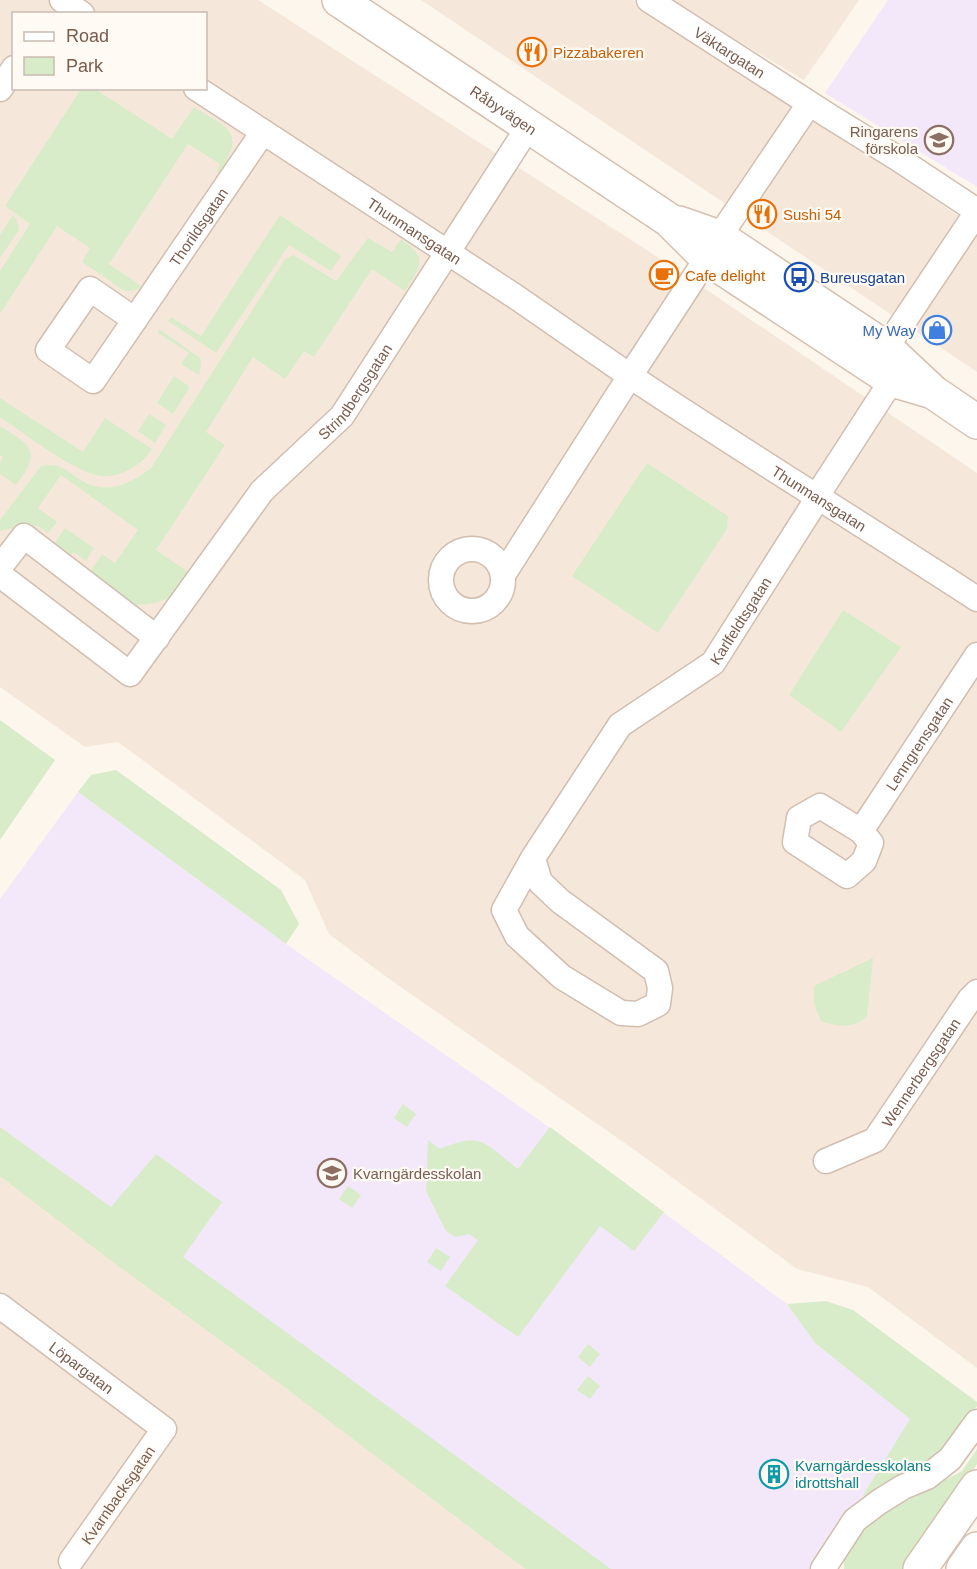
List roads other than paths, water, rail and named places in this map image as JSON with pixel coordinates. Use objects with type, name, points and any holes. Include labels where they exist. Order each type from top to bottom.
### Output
[{"type":"main road","name":"Råbyvägen","points":[[339,0],[713,248],[886,348],[933,392],[977,422]]},
{"type":"main road","name":"Råbyvägen","points":[[713,248],[892,380],[933,392]]},
{"type":"main road","points":[[920,1569],[977,1486]]},
{"type":"main road","points":[[963,1569],[977,1549]]},
{"type":"street","points":[[60,0],[79,12]]},
{"type":"street","name":"Väktargatan","points":[[649,0],[810,104],[974,204],[886,348]]},
{"type":"street","points":[[0,89],[12,71]]},
{"type":"street","name":"Thunmansgatan","points":[[199,90],[516,297],[718,434],[819,496],[977,599]]},
{"type":"street","points":[[503,575],[713,248],[810,104]]},
{"type":"street","name":"Strindbergsgatan","points":[[0,575],[129,674],[262,491],[342,416],[529,126]]},
{"type":"street","name":"Thorildsgatan","points":[[135,320],[263,132]]},
{"type":"street","name":"Karlfeldtsgatan","points":[[533,858],[540,882],[560,901],[656,971],[660,988],[658,1004],[638,1014],[621,1013],[562,977],[517,936],[504,910],[533,858],[620,725],[713,663],[892,380]]},
{"type":"street","points":[[0,567],[24,536],[157,638]]},
{"type":"street","name":"Lenngrensgatan","points":[[861,831],[977,655]]},
{"type":"street","name":"Wennerbergsgatan","points":[[825,1161],[875,1140],[977,992]]},
{"type":"street","name":"Löpargatan","points":[[0,1306],[164,1429]]},
{"type":"street","points":[[823,1569],[855,1520],[903,1487],[927,1477],[950,1459],[977,1422]]},
{"type":"street","name":"Kvarnbacksgatan","points":[[72,1566],[164,1429]]},
{"type":"place","name":"Pizzabakeren","points":[[532,52]]},
{"type":"place","name":"Ringarens förskola","points":[[939,140]]},
{"type":"place","name":"Sushi 54","points":[[762,214]]},
{"type":"place","name":"Cafe delight","points":[[664,275]]},
{"type":"place","name":"Bureusgatan","points":[[799,277]]},
{"type":"place","name":"My Way","points":[[937,330]]},
{"type":"place","name":"Kvarngärdesskolan","points":[[332,1173]]},
{"type":"place","name":"Kvarngärdesskolans idrottshall","points":[[774,1474]]}]
